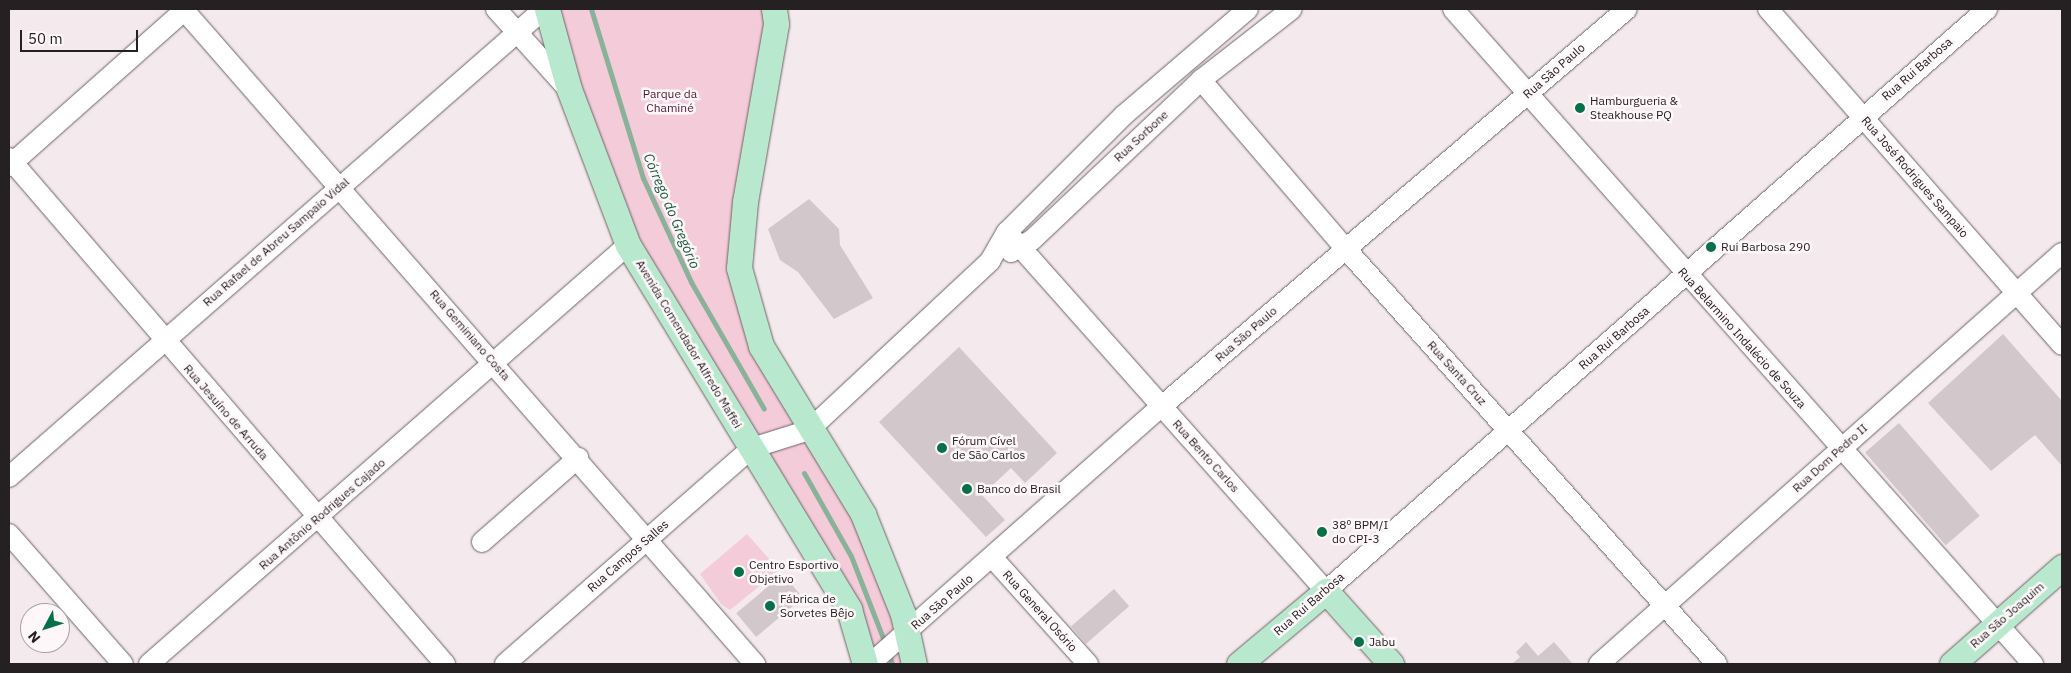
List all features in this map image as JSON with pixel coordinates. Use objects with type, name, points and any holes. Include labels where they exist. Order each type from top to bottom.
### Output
[{"type":"main road","name":"Avenida Comendador Alfredo Maffei","points":[[546,9],[569,90],[628,245],[849,609],[870,662]]},
{"type":"main road","points":[[774,9],[775,33],[745,202],[739,268],[761,346],[809,430],[863,514],[914,664]]},
{"type":"main road","name":"Rua São Joaquim","points":[[1952,664],[2062,567]]},
{"type":"main road","name":"Rua Rui Barbosa","points":[[1239,664],[1326,591]]},
{"type":"main road","name":"Rua Bento Carlos","points":[[1326,591],[1391,664]]},
{"type":"street","points":[[10,162],[184,9]]},
{"type":"street","name":"Rua Geminiano Costa","points":[[184,9],[578,458],[755,664]]},
{"type":"street","points":[[496,9],[569,90]]},
{"type":"street","name":"Rua Rafael de Abreu Sampaio Vidal","points":[[9,477],[162,340],[515,31],[546,9]]},
{"type":"street","name":"Rua Sorbone","points":[[752,448],[809,430],[990,261],[1007,232],[1132,108],[1248,9]]},
{"type":"street","name":"Rua Sorbone","points":[[990,261],[1021,247],[1201,80],[1292,9]]},
{"type":"street","name":"Rua Belarmino Indalécio de Souza","points":[[1453,9],[1686,276],[2033,664]]},
{"type":"street","name":"Rua São Paulo","points":[[870,662],[904,635],[1162,406],[1345,248],[1627,9]]},
{"type":"street","name":"Rua José Rodrigues Sampaio","points":[[1768,9],[1864,116],[2062,345]]},
{"type":"street","name":"Rua Rui Barbosa","points":[[1326,591],[1507,429],[1686,276],[1864,116],[1987,9]]},
{"type":"street","name":"Rua Santa Cruz","points":[[1201,80],[1345,248],[1717,664]]},
{"type":"street","name":"Rua Jesuíno de Arruda","points":[[10,162],[162,340],[445,664]]},
{"type":"street","name":"Rua Bento Carlos","points":[[1007,232],[1326,591]]},
{"type":"street","name":"Rua Antônio Rodrigues Cajado","points":[[149,664],[628,245]]},
{"type":"street","name":"Rua Dom Pedro II","points":[[1599,664],[1667,607],[1840,448],[2062,253]]},
{"type":"street","name":"Rua Campos Salles","points":[[505,664],[752,448]]},
{"type":"street","points":[[482,542],[578,458]]},
{"type":"street","points":[[9,534],[123,664]]},
{"type":"street","name":"Rua General Osório","points":[[992,557],[1088,664]]},
{"type":"green space","name":"Parque da Chaminé","points":[[547,9],[774,9],[747,308],[863,514],[914,664],[865,664],[849,609],[628,245]]},
{"type":"green space","name":"Centro Esportivo Objetivo","points":[[747,534],[779,570],[730,610],[721,604],[700,574]]},
{"type":"building","points":[[809,199],[839,229],[840,245],[873,298],[834,319],[798,272],[780,260],[768,229]]},
{"type":"building","points":[[2003,334],[2062,401],[2062,466],[2035,435],[1991,471],[1928,403]]},
{"type":"building","name":"Fórum Cível de São Carlos","points":[[959,347],[1057,453],[1025,483],[1011,468],[982,495],[1005,520],[986,537],[879,422]]},
{"type":"building","points":[[1899,423],[1980,516],[1946,545],[1865,453]]},
{"type":"building","name":"Fábrica de Sorvetes Bêjo","points":[[783,574],[803,598],[756,637],[736,613]]},
{"type":"building","points":[[1114,589],[1129,606],[1086,644],[1071,626]]},
{"type":"building","points":[[1526,642],[1538,656],[1554,642],[1573,664],[1512,664],[1520,657],[1516,652]]},
{"type":"waterway","name":"Córrego do Gregório","points":[[591,9],[643,178],[691,282],[764,409]]},
{"type":"waterway","name":"Córrego do Gregório","points":[[804,473],[851,556],[885,643]]},
{"type":"waterway","name":"Córrego do Gregório","points":[[889,654],[892,664]]},
{"type":"place","name":"Hamburgueria & Steakhouse PQ","points":[[1580,108]]},
{"type":"place","name":"Rui Barbosa 290","points":[[1711,247]]},
{"type":"place","name":"Fórum Cível de São Carlos","points":[[942,448]]},
{"type":"place","name":"Banco do Brasil","points":[[967,489]]},
{"type":"place","name":"38º BPM/I do CPI-3","points":[[1322,532]]},
{"type":"place","name":"Centro Esportivo Objetivo","points":[[739,572]]},
{"type":"place","name":"Fábrica de Sorvetes Bêjo","points":[[770,606]]},
{"type":"place","name":"Jabu","points":[[1359,642]]}]
